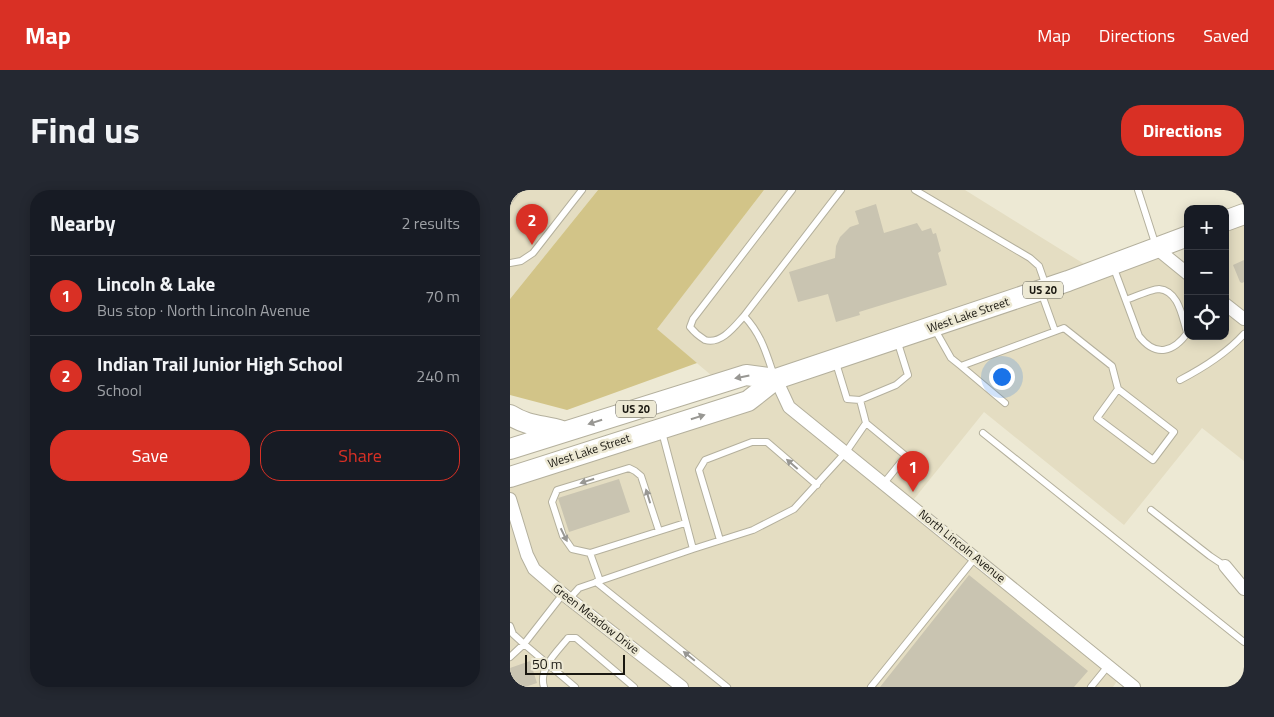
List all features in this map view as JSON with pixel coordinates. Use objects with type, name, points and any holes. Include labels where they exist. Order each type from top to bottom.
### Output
[{"type":"main road","points":[[1229,220],[1244,214]]},
{"type":"main road","name":"West Lake Street","points":[[510,476],[748,401],[776,379],[1044,289],[1184,238]]},
{"type":"main road","name":"West Lake Street","points":[[510,449],[746,375],[776,379]]},
{"type":"main road","points":[[510,415],[534,426],[553,428],[564,432]]},
{"type":"street","points":[[1156,248],[1184,271]]},
{"type":"street","points":[[1229,310],[1244,319]]},
{"type":"street","name":"North Lincoln Avenue","points":[[776,379],[789,407],[1129,685]]},
{"type":"street","name":"Green Meadow Drive","points":[[510,499],[527,555],[534,569],[566,597],[682,687]]},
{"type":"street","points":[[1225,566],[1243,586]]},
{"type":"lane","points":[[510,263],[527,259],[533,253],[582,190]]},
{"type":"lane","points":[[792,190],[693,319],[690,328],[701,337],[711,341],[723,337],[744,316],[841,190]]},
{"type":"lane","points":[[915,190],[1030,258],[1039,266],[1056,331]]},
{"type":"lane","points":[[1138,190],[1156,248]]},
{"type":"lane","points":[[1113,264],[1139,336],[1155,350],[1172,347],[1184,337]]},
{"type":"lane","points":[[1126,300],[1159,289],[1172,294],[1184,321]]},
{"type":"lane","points":[[744,316],[760,337],[776,379]]},
{"type":"lane","points":[[933,326],[951,358],[1005,402]]},
{"type":"lane","points":[[961,366],[1064,328],[1112,366],[1118,389],[1174,432],[1153,460],[1097,418],[1118,389]]},
{"type":"lane","points":[[1180,380],[1206,366],[1244,334]]},
{"type":"lane","points":[[835,359],[848,399],[860,400],[896,385],[908,375],[897,339]]},
{"type":"lane","points":[[860,400],[866,423],[906,456],[884,483]]},
{"type":"lane","points":[[510,657],[566,597],[579,588],[753,530],[794,509],[846,452],[866,423]]},
{"type":"lane","points":[[661,428],[693,549]]},
{"type":"lane","points":[[984,433],[1244,642]]},
{"type":"lane","points":[[720,540],[699,470],[705,460],[752,442],[767,442],[817,485]]},
{"type":"lane","points":[[659,532],[641,476],[635,470],[628,468],[557,490],[552,502],[563,536],[572,549],[590,553],[659,532],[685,523]]},
{"type":"lane","points":[[1151,510],[1225,566]]},
{"type":"lane","points":[[590,553],[598,582],[727,687]]},
{"type":"lane","points":[[871,687],[976,558]]},
{"type":"lane","points":[[510,626],[513,634],[575,687]]},
{"type":"lane","points":[[544,687],[543,681],[548,664],[568,638],[576,638],[634,687]]},
{"type":"lane","points":[[1091,687],[1108,666]]},
{"type":"shaded area","points":[[510,190],[598,190],[510,299]]},
{"type":"shaded area","points":[[598,190],[764,190],[657,329],[697,363],[567,410],[510,395],[510,299]]},
{"type":"shaded area","points":[[764,190],[965,190],[1089,267],[779,374],[717,380],[656,329]]},
{"type":"shaded area","points":[[1244,218],[1244,314],[1229,302],[1229,224]]},
{"type":"shaded area","points":[[1155,253],[1184,276],[1184,340],[1229,340],[1229,313],[1244,325],[1244,461],[1202,428],[1124,525],[984,412],[906,509],[1117,681],[1113,687],[510,687],[510,475]]},
{"type":"building","points":[[510,190],[522,190],[510,206]]},
{"type":"building","points":[[876,204],[884,233],[917,223],[922,231],[931,228],[933,234],[936,233],[941,251],[938,253],[947,285],[859,312],[860,315],[836,322],[828,294],[798,302],[789,272],[835,258],[836,246],[840,237],[850,227],[859,224],[855,211]]},
{"type":"building","points":[[1244,260],[1244,282],[1242,283],[1233,265]]},
{"type":"building","points":[[619,479],[630,512],[569,532],[558,498]]},
{"type":"building","points":[[969,575],[1088,671],[1074,687],[880,687]]},
{"type":"building","points":[[530,661],[537,683],[525,687],[510,687],[510,668]]},
{"type":"place","name":"Indian Trail Junior High School","points":[[532,245]]},
{"type":"place","name":"Lincoln & Lake","points":[[913,492]]}]
